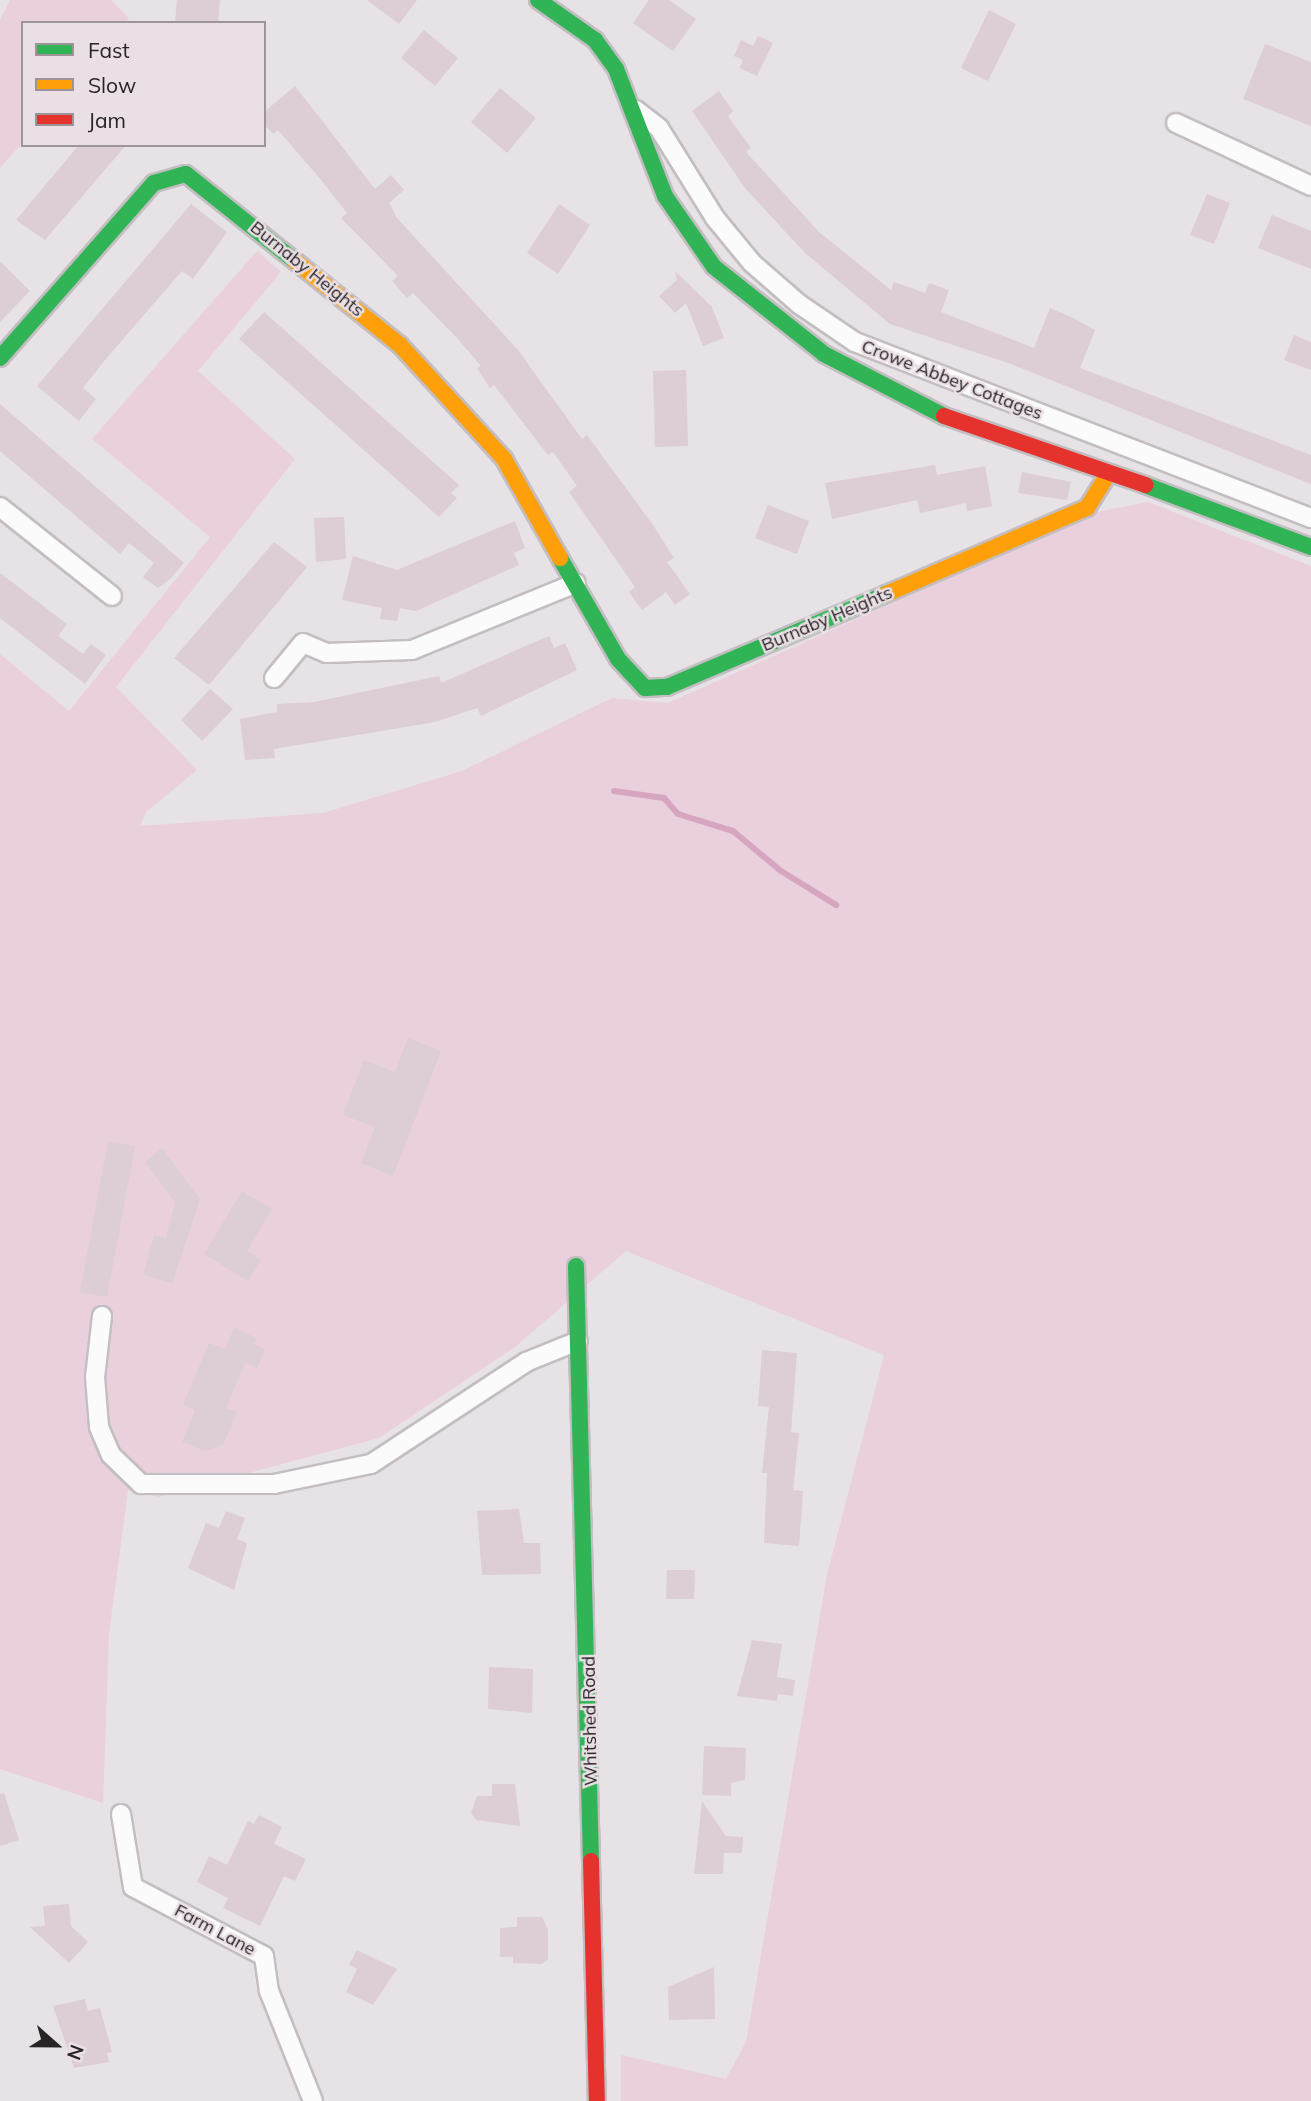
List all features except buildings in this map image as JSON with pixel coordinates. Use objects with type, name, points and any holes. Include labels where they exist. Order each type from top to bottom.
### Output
[{"type":"street","points":[[538,0],[595,40],[636,110],[665,197],[687,234],[753,299],[871,383],[997,437],[1311,547]]},
{"type":"street","name":"Crowe Abbey Cottages","points":[[636,110],[659,128],[715,218],[752,263],[799,304],[855,342],[1311,518]]},
{"type":"street","points":[[1176,123],[1311,186]]},
{"type":"street","name":"Burnaby Heights","points":[[0,357],[154,183],[186,174],[400,345],[504,459],[618,659],[645,688],[667,687],[1087,508],[1108,474]]},
{"type":"street","points":[[0,507],[112,596]]},
{"type":"street","points":[[274,678],[303,643],[326,653],[412,650],[576,583]]},
{"type":"street","name":"Whitshed Road","points":[[576,1266],[597,2101]]},
{"type":"street","points":[[102,1316],[95,1377],[99,1427],[111,1455],[141,1484],[274,1484],[370,1464],[526,1362],[578,1341]]},
{"type":"street","name":"Farm Lane","points":[[121,1814],[133,1888],[264,1956],[269,1991],[313,2101]]},
{"type":"shaded area","points":[[10,0],[111,0],[129,18],[127,21],[21,21],[21,144],[0,168],[0,20]]},
{"type":"shaded area","points":[[257,251],[281,272],[198,371],[295,459],[116,687],[197,770],[146,812],[140,826],[323,813],[462,771],[612,698],[668,703],[1097,512],[1148,502],[1311,566],[1311,2101],[621,2101],[621,2055],[726,2079],[746,2042],[827,1575],[884,1355],[626,1251],[515,1347],[379,1438],[159,1497],[128,1490],[109,1634],[103,1803],[0,1769],[0,654],[69,711],[210,537],[92,439]]},
{"type":"waterway","points":[[614,791],[664,798],[678,814],[733,831],[781,871],[836,905]]},
{"type":"traffic: fast","points":[[538,0],[595,40],[616,69],[665,196],[714,267],[824,354],[944,416]]},
{"type":"traffic: fast","points":[[0,358],[154,183],[186,174],[295,261]]},
{"type":"traffic: fast","points":[[1145,485],[1311,547]]},
{"type":"traffic: fast","points":[[560,558],[618,659],[645,688],[667,687],[886,594]]},
{"type":"traffic: fast","points":[[576,1266],[591,1861]]},
{"type":"traffic: slow","points":[[295,261],[400,345],[504,459],[560,558]]},
{"type":"traffic: slow","points":[[886,594],[1087,508],[1108,474]]},
{"type":"traffic: jam","points":[[944,416],[1145,485]]},
{"type":"traffic: jam","points":[[591,1861],[597,2101]]}]
